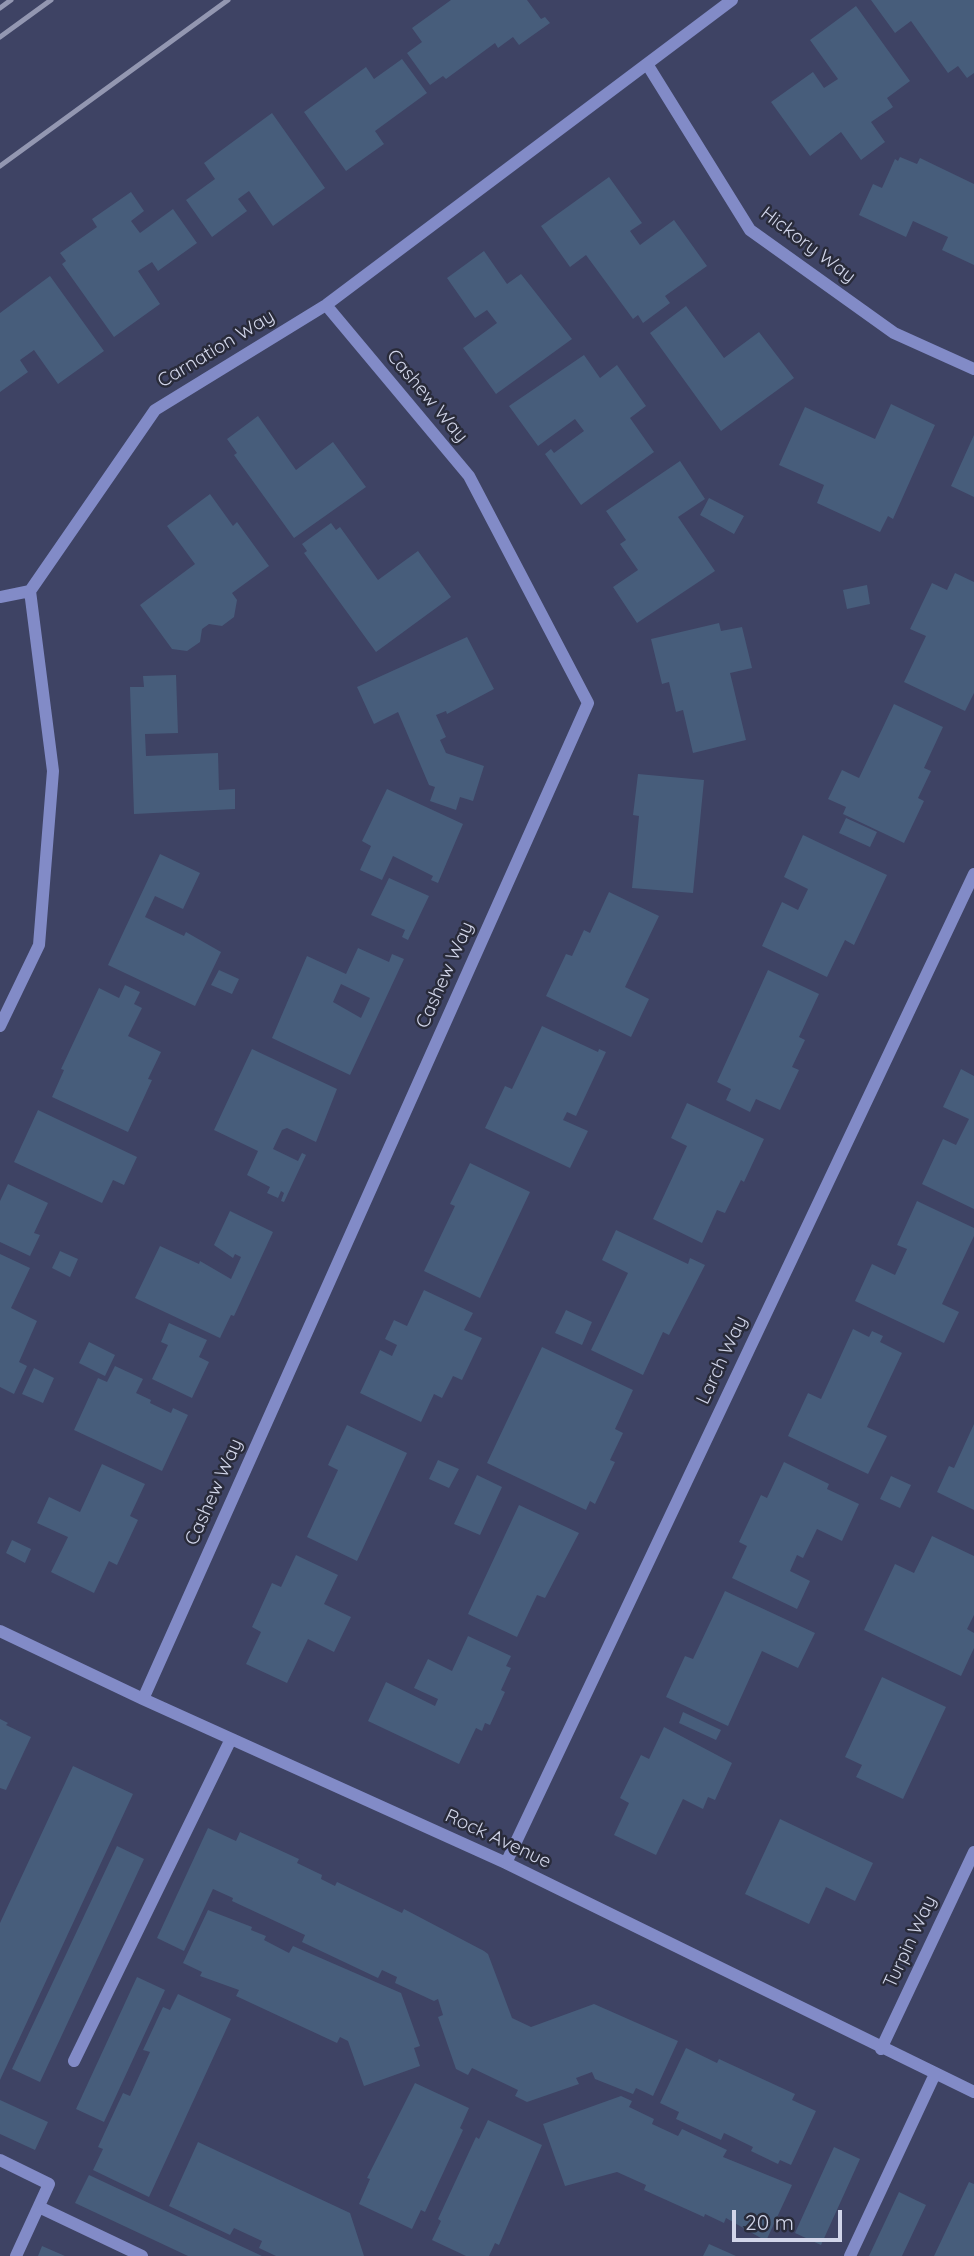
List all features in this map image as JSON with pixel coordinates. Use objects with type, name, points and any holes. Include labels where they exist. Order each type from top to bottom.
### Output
[{"type":"street","name":"Carnation Way","points":[[30,592],[155,410],[327,305],[732,0]]},
{"type":"street","name":"Hickory Way","points":[[647,64],[750,230],[894,333],[974,369]]},
{"type":"street","name":"Cashew Way","points":[[143,1699],[588,703],[469,476],[327,305]]},
{"type":"street","points":[[0,597],[30,592],[53,771],[39,944],[0,1026]]},
{"type":"street","name":"Larch Way","points":[[506,1863],[974,874]]},
{"type":"street","name":"Rock Avenue","points":[[0,1631],[143,1699],[506,1863],[881,2049],[974,2092]]},
{"type":"street","points":[[74,2061],[231,1739]]},
{"type":"street","name":"Turpin Way","points":[[881,2049],[974,1852]]},
{"type":"street","points":[[850,2256],[935,2074]]},
{"type":"street","points":[[0,2160],[49,2184],[16,2256]]},
{"type":"street","points":[[39,2207],[142,2256]]},
{"type":"building","points":[[451,0],[527,0],[541,19],[545,17],[550,23],[519,45],[513,37],[498,48],[495,43],[446,79],[443,76],[430,85],[407,53],[422,42],[412,28]]},
{"type":"building","points":[[871,0],[974,0],[974,73],[967,78],[958,66],[948,73],[911,21],[895,33]]},
{"type":"building","points":[[856,6],[910,81],[887,98],[893,107],[871,122],[885,142],[861,160],[841,132],[810,156],[771,102],[813,72],[824,88],[838,79],[810,40]]},
{"type":"building","points":[[402,59],[427,93],[375,131],[384,144],[346,171],[304,112],[366,67],[374,79]]},
{"type":"building","points":[[272,113],[325,188],[273,226],[249,191],[238,199],[247,211],[212,237],[186,200],[215,179],[204,163]]},
{"type":"building","points":[[900,157],[917,164],[920,158],[974,184],[974,265],[942,250],[948,237],[913,221],[906,237],[859,215],[873,184],[882,188],[895,159],[898,161]]},
{"type":"building","points":[[609,177],[642,223],[630,231],[640,245],[674,220],[707,266],[665,296],[670,303],[643,323],[638,315],[633,319],[586,255],[570,267],[541,226]]},
{"type":"building","points":[[131,192],[144,211],[131,221],[140,233],[173,209],[197,243],[158,271],[152,262],[138,271],[160,304],[114,337],[62,264],[66,261],[60,253],[97,227],[92,219]]},
{"type":"building","points":[[484,251],[507,284],[521,274],[572,339],[496,394],[463,348],[497,323],[487,310],[475,318],[447,278]]},
{"type":"building","points":[[50,276],[104,351],[58,384],[34,350],[20,360],[28,372],[0,392],[0,313]]},
{"type":"building","points":[[686,306],[724,358],[759,332],[794,378],[721,431],[650,333]]},
{"type":"building","points":[[584,355],[600,378],[617,365],[646,406],[630,418],[654,452],[581,505],[545,454],[551,449],[554,453],[584,431],[575,419],[538,446],[509,406]]},
{"type":"building","points":[[891,404],[935,425],[893,519],[888,516],[880,532],[817,503],[824,485],[779,465],[805,407],[875,439]]},
{"type":"building","points":[[258,416],[296,470],[333,442],[366,487],[294,538],[234,455],[237,453],[227,439]]},
{"type":"building","points":[[974,435],[974,497],[951,486]]},
{"type":"building","points":[[680,461],[705,499],[678,517],[715,571],[637,623],[613,587],[638,570],[620,544],[626,540],[606,511]]},
{"type":"building","points":[[210,494],[233,526],[237,522],[269,566],[232,593],[237,600],[234,617],[222,626],[209,624],[202,629],[200,642],[187,651],[172,649],[140,605],[195,564],[167,526]]},
{"type":"building","points":[[709,498],[744,516],[734,534],[700,515]]},
{"type":"building","points":[[331,523],[336,530],[340,527],[378,580],[418,551],[451,597],[376,652],[304,553],[307,551],[302,544]]},
{"type":"building","points":[[955,573],[974,582],[974,693],[965,711],[904,682],[926,636],[910,629],[932,583],[947,590]]},
{"type":"building","points":[[867,585],[870,604],[847,609],[843,590]]},
{"type":"building","points":[[719,623],[721,631],[742,627],[752,668],[730,673],[746,740],[693,753],[683,710],[676,712],[669,682],[662,684],[651,639]]},
{"type":"building","points":[[467,637],[494,689],[447,714],[446,711],[436,715],[446,737],[440,740],[446,753],[484,766],[473,801],[460,797],[456,810],[430,801],[435,787],[429,785],[398,712],[374,724],[357,687]]},
{"type":"building","points":[[176,675],[178,733],[145,734],[146,756],[218,753],[219,790],[235,789],[235,809],[134,814],[130,687],[144,687],[143,676]]},
{"type":"building","points":[[894,704],[943,727],[924,768],[931,771],[918,798],[924,801],[904,843],[843,814],[846,807],[828,799],[842,770],[859,778]]},
{"type":"building","points":[[638,774],[704,780],[693,893],[632,888],[639,816],[633,815]]},
{"type":"building","points":[[387,789],[463,824],[438,883],[431,880],[433,876],[393,856],[382,880],[360,870],[371,846],[362,841]]},
{"type":"building","points":[[846,818],[877,832],[870,847],[839,833]]},
{"type":"building","points":[[803,835],[887,875],[854,945],[845,940],[827,977],[762,946],[782,902],[798,910],[808,889],[784,877]]},
{"type":"building","points":[[160,854],[200,873],[183,909],[155,896],[145,917],[184,936],[186,932],[221,952],[195,1006],[108,965]]},
{"type":"building","points":[[389,878],[429,896],[408,940],[402,937],[405,930],[371,915]]},
{"type":"building","points":[[609,892],[659,916],[625,987],[649,999],[631,1037],[546,996],[566,954],[572,956],[584,930],[590,933]]},
{"type":"building","points":[[358,948],[389,962],[392,954],[404,959],[350,1075],[272,1038],[307,956],[346,974]],"holes":[[[341,984],[370,998],[361,1018],[333,1002]]]},
{"type":"building","points":[[219,970],[239,979],[232,994],[211,985]]},
{"type":"building","points":[[768,970],[819,994],[799,1037],[805,1040],[792,1067],[799,1070],[780,1110],[756,1099],[750,1112],[726,1100],[731,1089],[717,1082]]},
{"type":"building","points":[[125,985],[140,992],[134,1004],[142,1008],[128,1036],[161,1052],[148,1079],[152,1080],[128,1132],[52,1097],[64,1070],[61,1069],[99,988],[119,998]]},
{"type":"building","points":[[542,1026],[598,1052],[599,1049],[606,1052],[576,1116],[567,1112],[563,1120],[588,1131],[570,1168],[485,1128],[505,1086],[512,1089]]},
{"type":"building","points":[[252,1049],[337,1089],[316,1142],[287,1128],[282,1130],[273,1149],[298,1161],[302,1153],[306,1155],[284,1202],[281,1201],[284,1193],[281,1191],[278,1198],[267,1193],[270,1187],[247,1175],[258,1151],[214,1130]]},
{"type":"building","points":[[961,1069],[974,1076],[974,1209],[922,1184],[943,1139],[956,1145],[969,1119],[943,1107]]},
{"type":"building","points":[[687,1103],[764,1139],[744,1182],[741,1180],[725,1213],[717,1210],[702,1243],[653,1219],[687,1146],[671,1138]]},
{"type":"building","points":[[38,1110],[137,1157],[124,1185],[113,1180],[102,1203],[14,1162]]},
{"type":"building","points":[[470,1163],[530,1192],[480,1298],[424,1271],[455,1206],[450,1204]]},
{"type":"building","points":[[8,1184],[48,1203],[34,1233],[40,1235],[30,1256],[0,1242],[0,1201]]},
{"type":"building","points":[[917,1201],[974,1228],[974,1236],[942,1304],[959,1312],[944,1343],[855,1301],[872,1264],[895,1275],[907,1249],[897,1245]]},
{"type":"building","points":[[230,1211],[273,1232],[234,1316],[231,1315],[220,1338],[135,1298],[160,1246],[199,1264],[200,1261],[231,1279],[241,1257],[235,1254],[233,1258],[214,1245]]},
{"type":"building","points":[[616,1230],[688,1264],[690,1258],[705,1265],[669,1335],[663,1332],[643,1375],[591,1350],[628,1273],[602,1260]]},
{"type":"building","points":[[60,1251],[78,1259],[70,1277],[52,1268]]},
{"type":"building","points":[[0,1254],[30,1268],[11,1308],[37,1321],[19,1362],[27,1366],[14,1394],[0,1387]]},
{"type":"building","points":[[424,1290],[473,1313],[464,1330],[482,1338],[462,1380],[453,1376],[442,1398],[434,1394],[421,1422],[360,1393],[380,1350],[392,1356],[397,1345],[385,1339],[394,1320],[407,1326]]},
{"type":"building","points":[[566,1310],[592,1322],[582,1345],[555,1333]]},
{"type":"building","points":[[169,1323],[207,1340],[199,1357],[209,1362],[192,1398],[152,1379],[168,1345],[161,1342]]},
{"type":"building","points":[[853,1329],[869,1337],[872,1331],[883,1336],[880,1342],[902,1353],[867,1427],[887,1436],[868,1474],[788,1436],[808,1393],[821,1399]]},
{"type":"building","points":[[89,1342],[115,1355],[105,1376],[79,1363]]},
{"type":"building","points":[[542,1347],[633,1390],[615,1429],[623,1433],[610,1460],[615,1462],[595,1504],[590,1501],[586,1510],[487,1463]]},
{"type":"building","points":[[115,1366],[143,1379],[136,1393],[151,1400],[150,1403],[171,1413],[173,1408],[188,1415],[162,1471],[74,1430],[98,1378],[107,1382]]},
{"type":"building","points":[[34,1368],[54,1378],[43,1403],[22,1394]]},
{"type":"building","points":[[974,1424],[974,1510],[937,1492],[949,1466],[954,1468]]},
{"type":"building","points":[[347,1425],[407,1453],[357,1561],[307,1537],[338,1470],[328,1465]]},
{"type":"building","points":[[438,1460],[459,1469],[449,1488],[429,1479]]},
{"type":"building","points":[[784,1462],[829,1484],[827,1489],[859,1504],[842,1541],[817,1529],[803,1558],[797,1555],[790,1571],[810,1581],[797,1609],[732,1578],[747,1546],[739,1542],[761,1495],[767,1498]]},
{"type":"building","points":[[102,1464],[145,1484],[130,1516],[138,1520],[117,1565],[109,1561],[94,1593],[51,1572],[68,1537],[37,1523],[49,1497],[80,1512]]},
{"type":"building","points":[[477,1475],[502,1487],[480,1535],[454,1524]]},
{"type":"building","points":[[891,1476],[911,1485],[900,1508],[880,1499]]},
{"type":"building","points":[[519,1505],[579,1533],[545,1598],[537,1595],[517,1637],[468,1614]]},
{"type":"building","points":[[932,1536],[974,1556],[974,1615],[967,1629],[974,1633],[974,1648],[961,1676],[864,1630],[895,1564],[914,1573]]},
{"type":"building","points":[[12,1540],[31,1549],[25,1563],[6,1553]]},
{"type":"building","points":[[296,1555],[338,1575],[324,1604],[351,1617],[334,1652],[308,1639],[287,1683],[246,1664],[261,1632],[252,1627],[272,1583],[281,1587]]},
{"type":"building","points":[[725,1591],[815,1633],[798,1668],[762,1651],[728,1726],[666,1697],[685,1656],[693,1659]]},
{"type":"building","points":[[468,1636],[511,1656],[506,1666],[511,1668],[501,1690],[505,1692],[490,1725],[485,1723],[482,1731],[476,1728],[459,1764],[368,1721],[386,1682],[435,1706],[438,1699],[414,1688],[428,1659],[452,1671]]},
{"type":"building","points":[[882,1677],[946,1707],[903,1799],[856,1777],[862,1765],[845,1757]]},
{"type":"building","points":[[683,1712],[721,1730],[716,1740],[679,1723]]},
{"type":"building","points":[[0,1719],[8,1723],[6,1725],[31,1737],[6,1790],[0,1788]]},
{"type":"building","points":[[664,1727],[732,1763],[715,1800],[708,1797],[703,1809],[683,1799],[656,1855],[614,1835],[629,1803],[620,1798],[641,1755],[649,1759]]},
{"type":"building","points":[[73,1766],[133,1794],[0,2080],[0,1923]]},
{"type":"building","points":[[780,1819],[873,1863],[855,1901],[826,1887],[809,1924],[745,1894]]},
{"type":"building","points":[[208,1828],[236,1841],[240,1832],[299,1859],[297,1863],[322,1875],[321,1879],[335,1886],[337,1882],[402,1913],[404,1909],[484,1951],[488,1954],[512,2018],[531,2027],[594,2004],[678,2041],[653,2096],[636,2088],[633,2094],[595,2079],[592,2072],[576,2078],[579,2084],[527,2102],[515,2096],[518,2090],[472,2068],[468,2075],[456,2069],[438,2017],[443,2015],[438,1999],[434,2001],[395,1983],[397,1977],[382,1970],[378,1978],[302,1942],[305,1935],[232,1901],[233,1898],[213,1889],[184,1951],[157,1938]]},
{"type":"building","points":[[117,1846],[144,1859],[40,2082],[12,2069]]},
{"type":"building","points":[[208,1910],[252,1927],[251,1930],[266,1936],[264,1940],[289,1953],[293,1946],[401,1993],[420,2046],[414,2048],[420,2066],[364,2086],[348,2041],[340,2037],[337,2043],[236,1996],[239,1990],[200,1976],[202,1972],[183,1963]]},
{"type":"building","points":[[137,1977],[165,1990],[104,2122],[76,2109]]},
{"type":"building","points":[[178,1994],[231,2019],[149,2197],[93,2170],[103,2149],[98,2147],[123,2093],[130,2096],[150,2052],[143,2050],[163,2007],[170,2010]]},
{"type":"building","points":[[686,2048],[717,2063],[719,2059],[795,2094],[792,2100],[816,2111],[791,2165],[780,2160],[778,2164],[751,2151],[753,2147],[724,2133],[721,2140],[676,2119],[679,2112],[660,2103]]},
{"type":"building","points":[[415,2083],[469,2108],[460,2128],[463,2130],[425,2212],[421,2210],[412,2229],[359,2204],[370,2179],[367,2178]]},
{"type":"building","points":[[621,2096],[632,2101],[629,2107],[654,2119],[652,2124],[678,2136],[682,2129],[727,2150],[723,2157],[792,2185],[766,2241],[726,2218],[724,2223],[705,2214],[704,2217],[644,2190],[646,2185],[617,2172],[565,2186],[543,2124]]},
{"type":"building","points":[[0,2100],[48,2122],[35,2150],[0,2134]]},
{"type":"building","points":[[488,2120],[542,2145],[499,2245],[495,2243],[489,2256],[466,2256],[432,2240],[441,2221],[438,2219],[476,2137],[479,2139]]},
{"type":"building","points":[[198,2142],[350,2213],[364,2256],[276,2256],[259,2248],[262,2241],[234,2228],[230,2235],[169,2206]]},
{"type":"building","points":[[834,2147],[860,2159],[821,2245],[795,2233]]},
{"type":"building","points":[[89,2175],[262,2256],[188,2256],[75,2203]]},
{"type":"building","points":[[969,2182],[974,2184],[974,2256],[934,2256]]},
{"type":"building","points":[[899,2192],[926,2205],[902,2256],[869,2256]]},
{"type":"building","points":[[709,2244],[736,2256],[703,2256]]},
{"type":"building","points":[[42,2246],[65,2256],[38,2256]]},
{"type":"railway","points":[[0,8],[11,0]]},
{"type":"railway","points":[[0,37],[51,0]]},
{"type":"railway","points":[[0,166],[228,0]]}]
